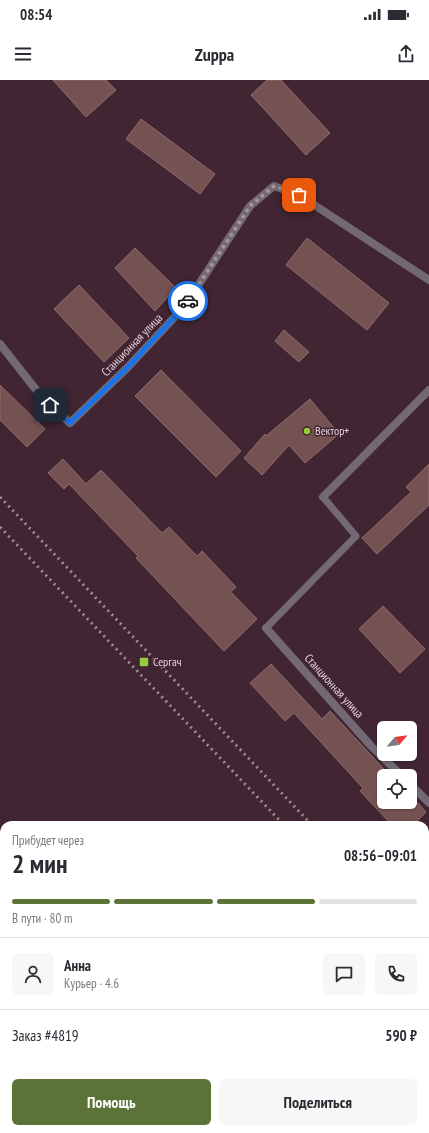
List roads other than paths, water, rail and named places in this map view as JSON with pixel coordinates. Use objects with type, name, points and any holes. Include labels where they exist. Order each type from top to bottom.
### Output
[{"type":"street","name":"Станционная улица","points":[[0,344],[40,396],[70,423],[127,368],[184,307],[250,206],[274,186],[299,195],[429,280]]},
{"type":"street","points":[[323,497],[429,390]]},
{"type":"street","name":"Станционная улица","points":[[266,628],[371,746],[395,769]]},
{"type":"street","points":[[417,791],[429,803]]},
{"type":"lane","points":[[266,628],[356,536],[323,497]]},
{"type":"railway","points":[[0,497],[308,821]]},
{"type":"railway","points":[[0,527],[280,821]]},
{"type":"place","name":"Вектор+","points":[[307,431]]},
{"type":"place","name":"Сергач","points":[[144,662]]}]
